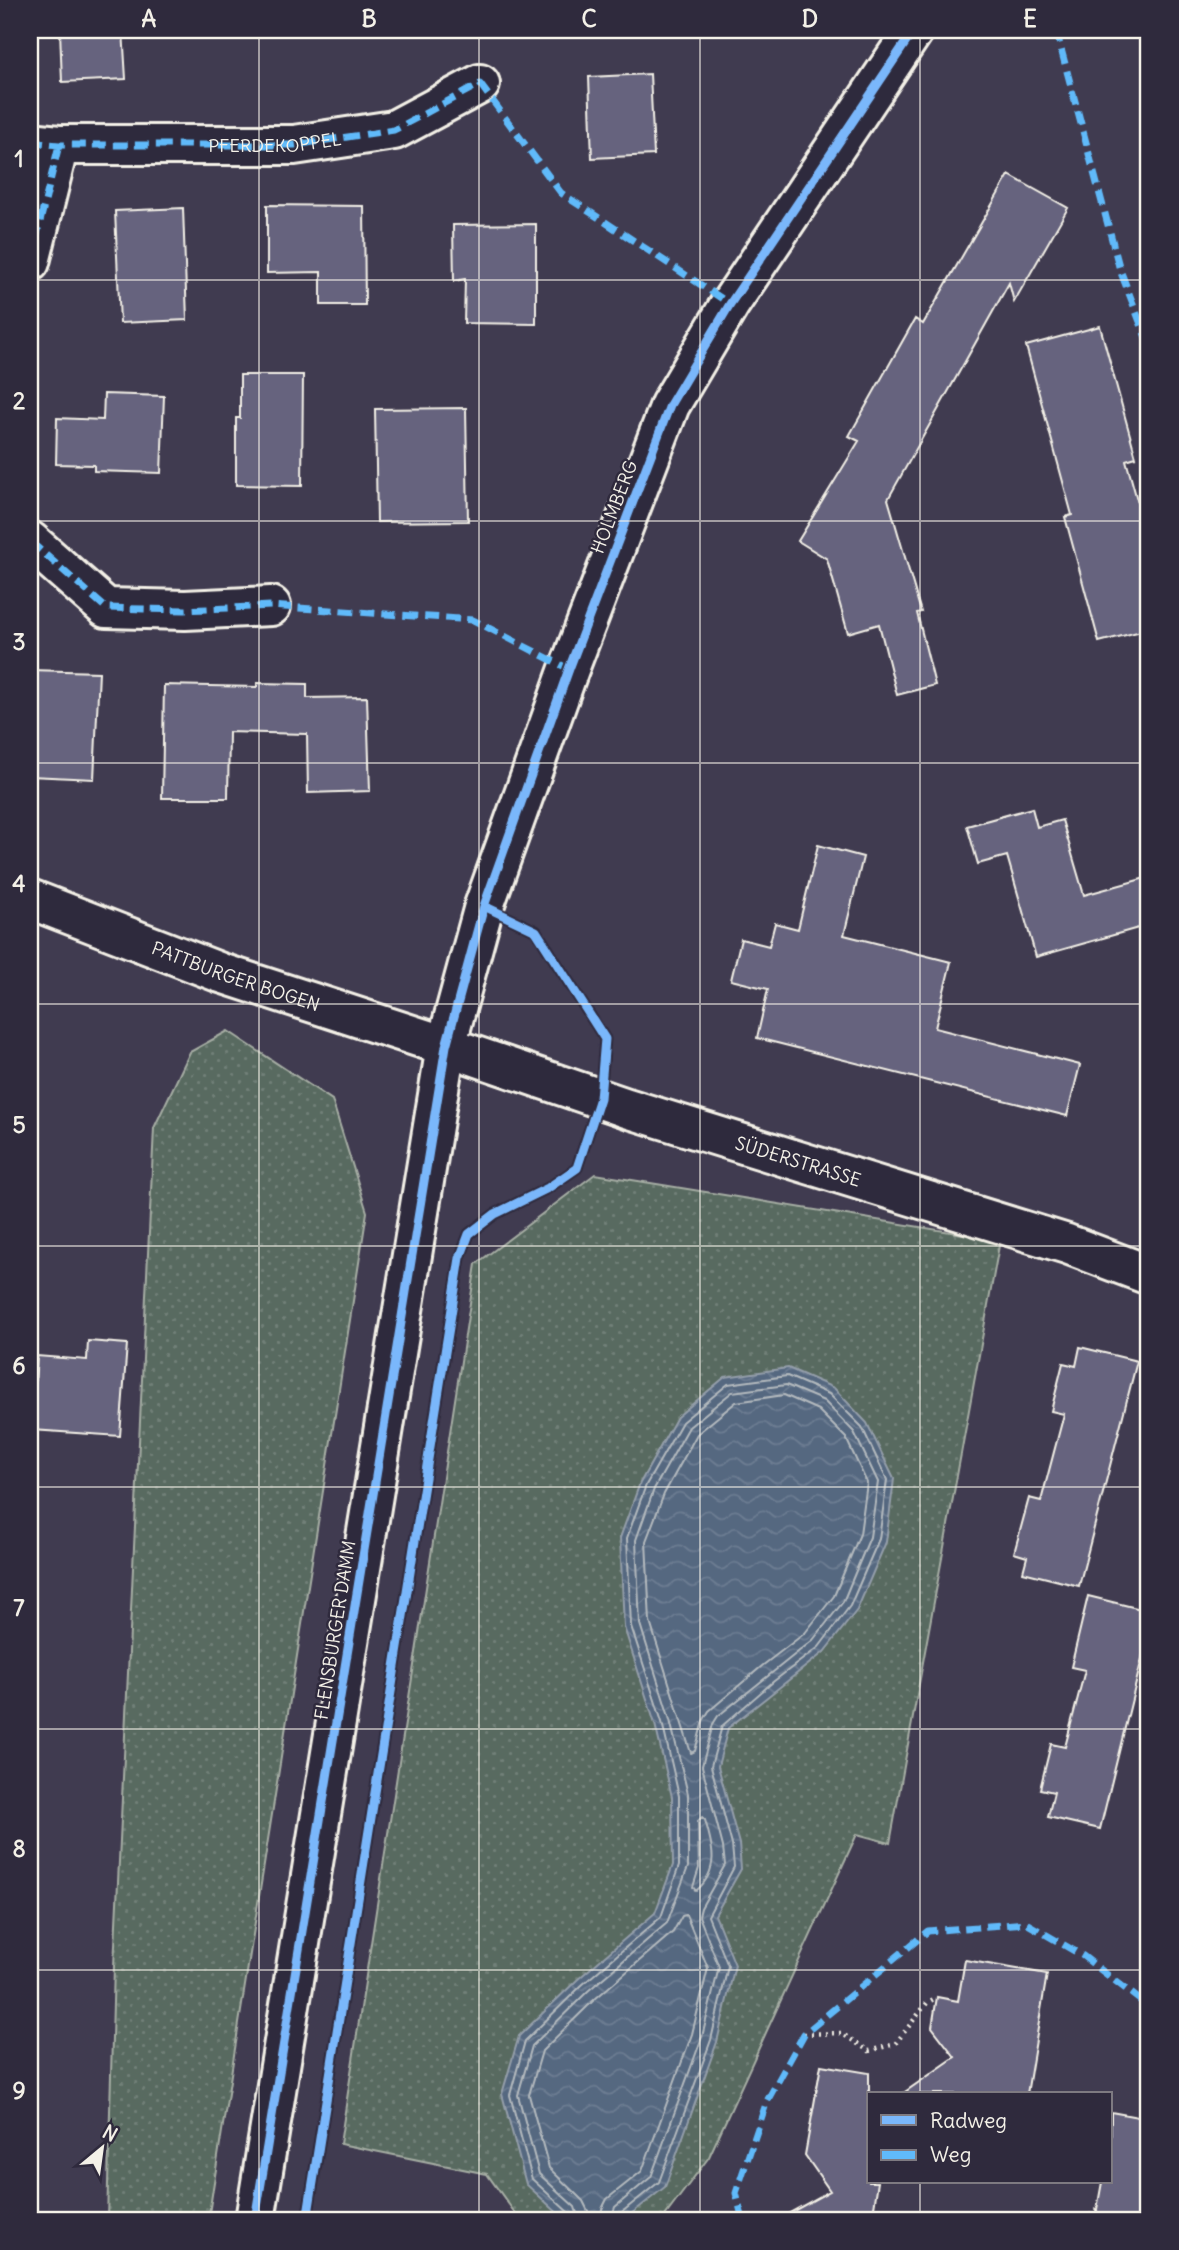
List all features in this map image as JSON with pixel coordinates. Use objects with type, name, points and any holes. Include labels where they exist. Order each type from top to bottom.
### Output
[{"type":"street","name":"HOLMBERG","points":[[446,1046],[484,906],[569,669],[670,405],[730,304],[914,30]]},
{"type":"street","name":"PFERDEKOPPEL","points":[[30,262],[44,144],[307,143],[394,130],[480,84]]},
{"type":"street","points":[[30,541],[106,607],[185,610],[271,606]]},
{"type":"street","name":"PATTBURGER BOGEN","points":[[30,899],[221,973],[446,1046]]},
{"type":"street","name":"SÜDERSTRASSE","points":[[446,1046],[627,1108],[1067,1244],[1149,1275]]},
{"type":"street","name":"FLENSBURGER DAMM","points":[[255,2220],[446,1046]]},
{"type":"path","points":[[804,2034],[841,2033],[869,2051],[895,2045],[927,2003],[937,1997]]},
{"type":"path","points":[[1085,2220],[1097,2210]]},
{"type":"green space","points":[[228,1031],[332,1100],[367,1212],[208,2220],[107,2220],[114,1966],[154,1128],[190,1052]]},
{"type":"green space","points":[[595,1174],[1000,1240],[890,1843],[857,1834],[709,2157],[662,2220],[520,2220],[487,2174],[340,2144],[476,1264]]},
{"type":"water","points":[[788,1368],[834,1388],[867,1423],[894,1479],[886,1542],[857,1610],[824,1652],[728,1728],[718,1766],[739,1844],[741,1869],[715,1915],[735,1965],[717,2042],[665,2187],[626,2218],[563,2218],[526,2184],[502,2094],[519,2036],[577,1980],[655,1913],[673,1865],[672,1797],[655,1724],[624,1627],[620,1538],[640,1483],[677,1417],[725,1377]]},
{"type":"building","points":[[60,30],[123,30],[126,79],[62,82]]},
{"type":"building","points":[[650,74],[654,155],[592,158],[589,77]]},
{"type":"building","points":[[1009,175],[1068,208],[1014,302],[1009,283],[888,499],[921,612],[917,613],[935,685],[897,695],[879,624],[848,633],[827,559],[798,541],[859,441],[849,436],[915,319],[923,324]]},
{"type":"building","points":[[267,205],[364,206],[365,305],[321,305],[321,272],[267,273]]},
{"type":"building","points":[[183,208],[187,320],[120,323],[115,211]]},
{"type":"building","points":[[536,224],[536,324],[464,323],[465,279],[454,281],[453,225]]},
{"type":"building","points":[[1100,326],[1136,457],[1126,460],[1149,543],[1149,629],[1099,642],[1065,517],[1072,515],[1026,346]]},
{"type":"building","points":[[240,375],[303,375],[302,486],[236,485],[236,418],[240,418]]},
{"type":"building","points":[[104,394],[164,396],[161,473],[94,471],[94,465],[56,464],[57,418],[103,420]]},
{"type":"building","points":[[466,408],[468,521],[377,522],[375,409]]},
{"type":"building","points":[[30,670],[99,672],[94,779],[30,776]]},
{"type":"building","points":[[257,683],[307,684],[307,698],[367,697],[370,791],[308,793],[307,734],[229,732],[228,798],[162,798],[164,685],[257,687]]},
{"type":"building","points":[[1032,808],[1037,827],[1062,820],[1084,895],[1149,877],[1149,925],[1036,957],[1007,856],[978,864],[967,826]]},
{"type":"building","points":[[818,845],[863,857],[844,935],[951,962],[935,1028],[1080,1065],[1067,1116],[757,1038],[768,989],[731,980],[741,939],[769,946],[775,923],[798,929]]},
{"type":"building","points":[[88,1341],[127,1344],[120,1436],[32,1430],[37,1356],[87,1360]]},
{"type":"building","points":[[1080,1347],[1137,1361],[1079,1586],[1023,1572],[1027,1557],[1014,1553],[1029,1498],[1041,1501],[1064,1414],[1051,1411],[1063,1363],[1076,1366]]},
{"type":"building","points":[[1088,1596],[1149,1611],[1149,1630],[1100,1829],[1048,1817],[1054,1792],[1040,1789],[1051,1744],[1065,1747],[1085,1670],[1071,1667]]},
{"type":"building","points":[[965,1960],[1047,1974],[1027,2092],[905,2092],[955,2057],[932,2027],[937,1997],[958,2001]]},
{"type":"building","points":[[821,2065],[869,2073],[867,2184],[878,2184],[872,2220],[777,2220],[830,2191],[805,2155]]},
{"type":"building","points":[[1112,2112],[1149,2119],[1149,2220],[1095,2220],[1102,2184],[1112,2184]]},
{"type":"marked path","points":[[1056,30],[1120,270],[1149,345]]},
{"type":"marked path","points":[[30,142],[59,145],[294,145],[394,130],[480,84],[561,193],[730,304]]},
{"type":"marked path","points":[[30,262],[59,145]]},
{"type":"marked path","points":[[30,541],[106,608],[185,610],[271,606],[473,620],[569,669]]},
{"type":"marked path","points":[[743,2220],[736,2193],[767,2101],[804,2034],[928,1931],[1026,1923],[1083,1956],[1149,2007]]},
{"type":"cycle path","points":[[255,2220],[446,1046],[484,906],[569,669],[670,405],[730,304],[914,30]]},
{"type":"cycle path","points":[[307,2220],[460,1258],[469,1234],[495,1214],[548,1188],[577,1168],[600,1098],[605,1039],[536,931],[484,906]]}]
